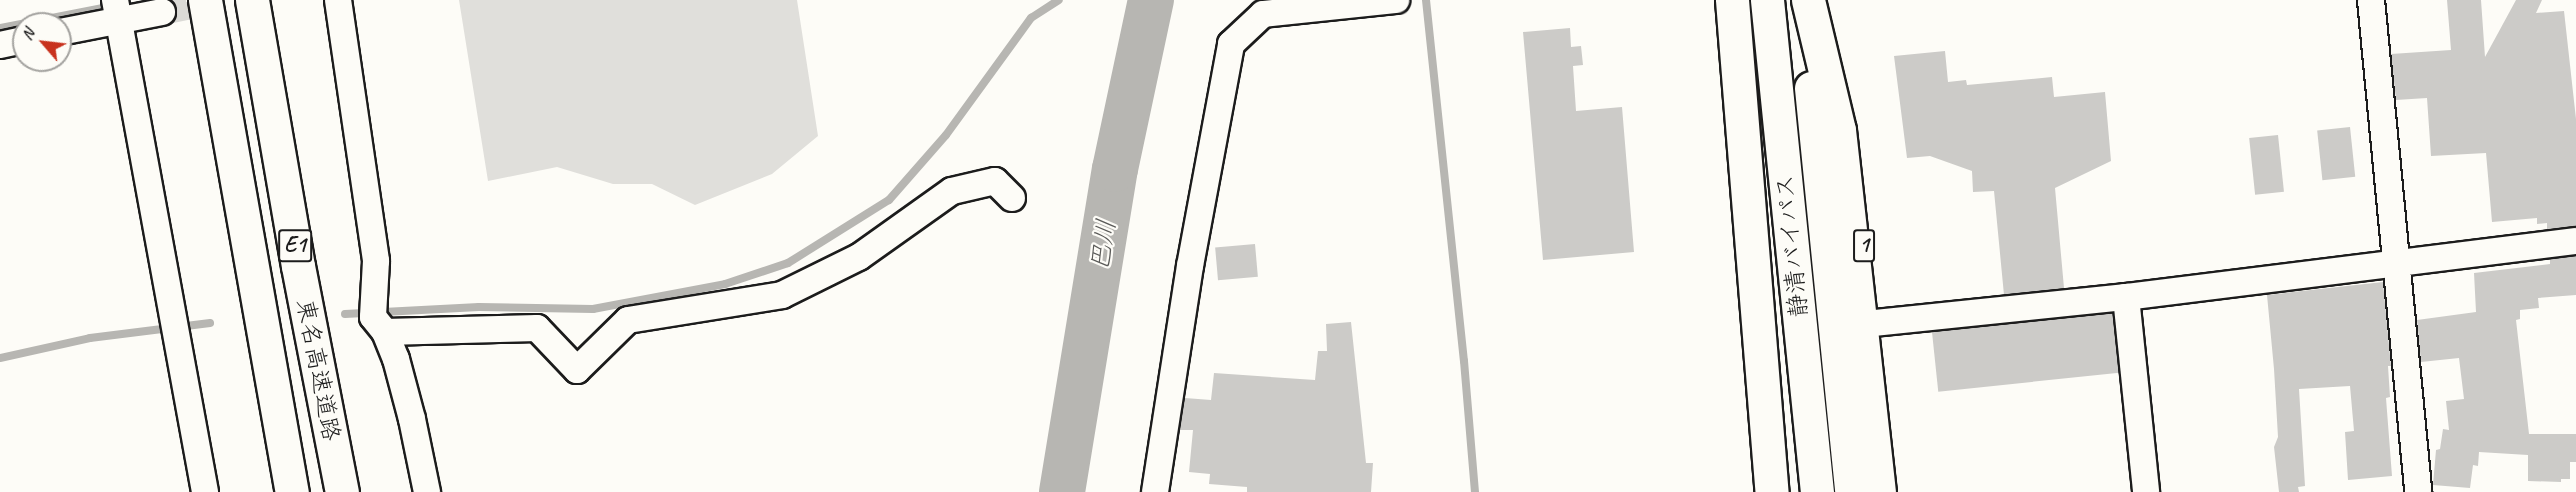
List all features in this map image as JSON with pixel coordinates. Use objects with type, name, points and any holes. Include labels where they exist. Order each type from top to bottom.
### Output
[{"type":"highway","name":"東名高速道路","points":[[205,0],[292,492]]},
{"type":"highway","name":"東名高速道路","points":[[252,0],[298,266],[342,492]]},
{"type":"highway","points":[[1732,0],[1772,492]]},
{"type":"highway","points":[[1767,0],[1767,183],[1787,492]]},
{"type":"highway","name":"静清バイパス","points":[[1767,0],[1817,492]]},
{"type":"highway","name":"静清バイパス","points":[[1803,0],[1851,492]]},
{"type":"highway","points":[[1808,0],[1839,130],[1879,492]]},
{"type":"highway","name":"1","points":[[1832,0],[1897,492]]},
{"type":"street","points":[[338,0],[376,261],[379,324],[412,419],[428,492]]},
{"type":"street","points":[[1155,492],[1190,266],[1231,44],[1263,14],[1396,0]]},
{"type":"street","points":[[2371,0],[2418,492]]},
{"type":"street","points":[[117,10],[205,492]]},
{"type":"street","points":[[72,27],[117,10],[162,12]]},
{"type":"street","points":[[379,324],[537,328],[577,370],[628,320],[782,295],[859,257],[952,191],[995,181],[1012,198]]},
{"type":"street","points":[[1874,323],[2126,297],[2576,241]]},
{"type":"street","points":[[2126,297],[2146,492]]},
{"type":"shaded area","points":[[459,0],[797,0],[818,136],[772,174],[695,205],[652,184],[613,184],[557,167],[488,181]]},
{"type":"building","points":[[2447,0],[2481,0],[2485,57],[2516,0],[2542,0],[2536,13],[2564,11],[2576,119],[2576,226],[2547,229],[2547,223],[2537,224],[2537,218],[2492,222],[2486,153],[2431,156],[2427,98],[2396,100],[2391,54],[2451,50]]},
{"type":"building","points":[[1570,28],[1571,47],[1581,46],[1583,65],[1573,66],[1576,111],[1622,107],[1634,252],[1543,260],[1523,32]]},
{"type":"building","points":[[1945,51],[1948,82],[1966,80],[1967,85],[2052,77],[2054,97],[2105,92],[2111,161],[2055,188],[2064,288],[2004,295],[1994,191],[1973,192],[1972,171],[1930,156],[1907,158],[1894,56]]},
{"type":"building","points":[[2350,127],[2355,177],[2322,180],[2317,130]]},
{"type":"building","points":[[2278,135],[2284,192],[2255,195],[2249,138]]},
{"type":"building","points":[[1255,244],[1258,277],[1218,280],[1215,247]]},
{"type":"building","points":[[2576,256],[2576,295],[2538,298],[2539,308],[2520,310],[2520,319],[2516,320],[2529,434],[2576,434],[2576,462],[2570,462],[2570,479],[2561,479],[2561,482],[2528,481],[2528,455],[2479,452],[2478,466],[2473,465],[2470,488],[2433,485],[2436,450],[2440,449],[2443,429],[2449,430],[2446,401],[2464,399],[2459,358],[2421,362],[2417,320],[2476,312],[2474,273],[2550,264],[2550,259]]},
{"type":"building","points":[[2383,282],[2391,366],[2388,366],[2390,397],[2386,398],[2392,476],[2348,480],[2345,432],[2354,431],[2350,386],[2299,389],[2305,486],[2298,487],[2299,492],[2279,492],[2274,447],[2278,437],[2274,369],[2267,295]]},
{"type":"building","points":[[2113,313],[2119,373],[1938,392],[1932,332]]},
{"type":"building","points":[[1351,322],[1366,463],[1373,463],[1371,492],[1247,492],[1247,487],[1209,484],[1210,474],[1189,472],[1193,430],[1180,430],[1185,398],[1211,400],[1214,373],[1315,380],[1318,351],[1327,351],[1326,324]]},
{"type":"waterway","points":[[345,314],[479,307],[593,309],[725,284],[788,263],[889,200],[946,135],[1031,18],[1059,0]]},
{"type":"waterway","name":"巴川","points":[[1062,492],[1115,169],[1151,0]]},
{"type":"waterway","points":[[1426,0],[1464,361],[1475,492]]},
{"type":"waterway","points":[[0,28],[108,7]]},
{"type":"waterway","points":[[0,358],[90,338],[210,323]]},
{"type":"tunnel","points":[[162,12],[221,0]]}]
